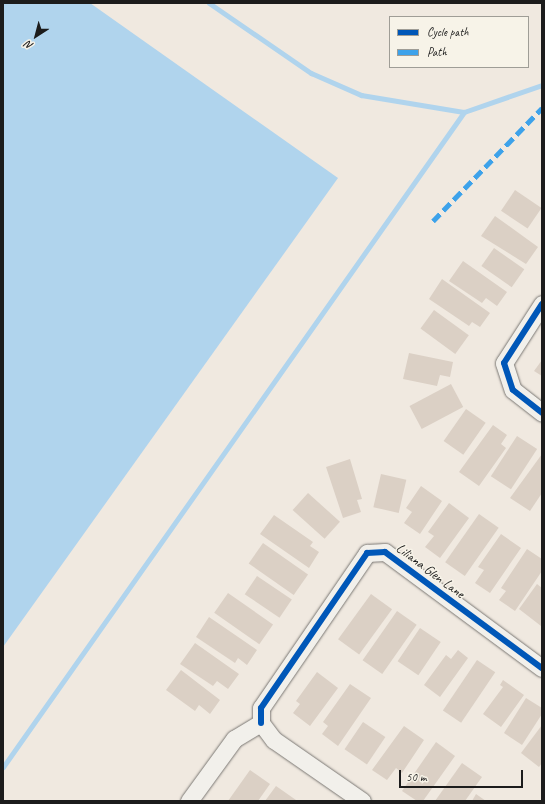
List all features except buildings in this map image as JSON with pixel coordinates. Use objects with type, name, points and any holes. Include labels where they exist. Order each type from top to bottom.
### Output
[{"type":"street","points":[[542,304],[508,353],[506,374],[513,390],[542,413]]},
{"type":"street","name":"Liliana Glen Lane","points":[[261,723],[261,708],[367,553],[385,552],[542,668]]},
{"type":"street","points":[[189,801],[234,739],[261,723],[274,740],[362,801]]},
{"type":"water","points":[[3,3],[90,3],[338,178],[3,647]]},
{"type":"waterway","points":[[209,3],[311,73],[361,95],[464,112],[542,85]]},
{"type":"waterway","points":[[3,767],[464,112]]},
{"type":"marked path","points":[[433,221],[542,108]]},
{"type":"cycle path","points":[[542,304],[504,363],[513,390],[542,413]]},
{"type":"cycle path","points":[[261,723],[261,708],[367,553],[385,552],[542,668]]}]
